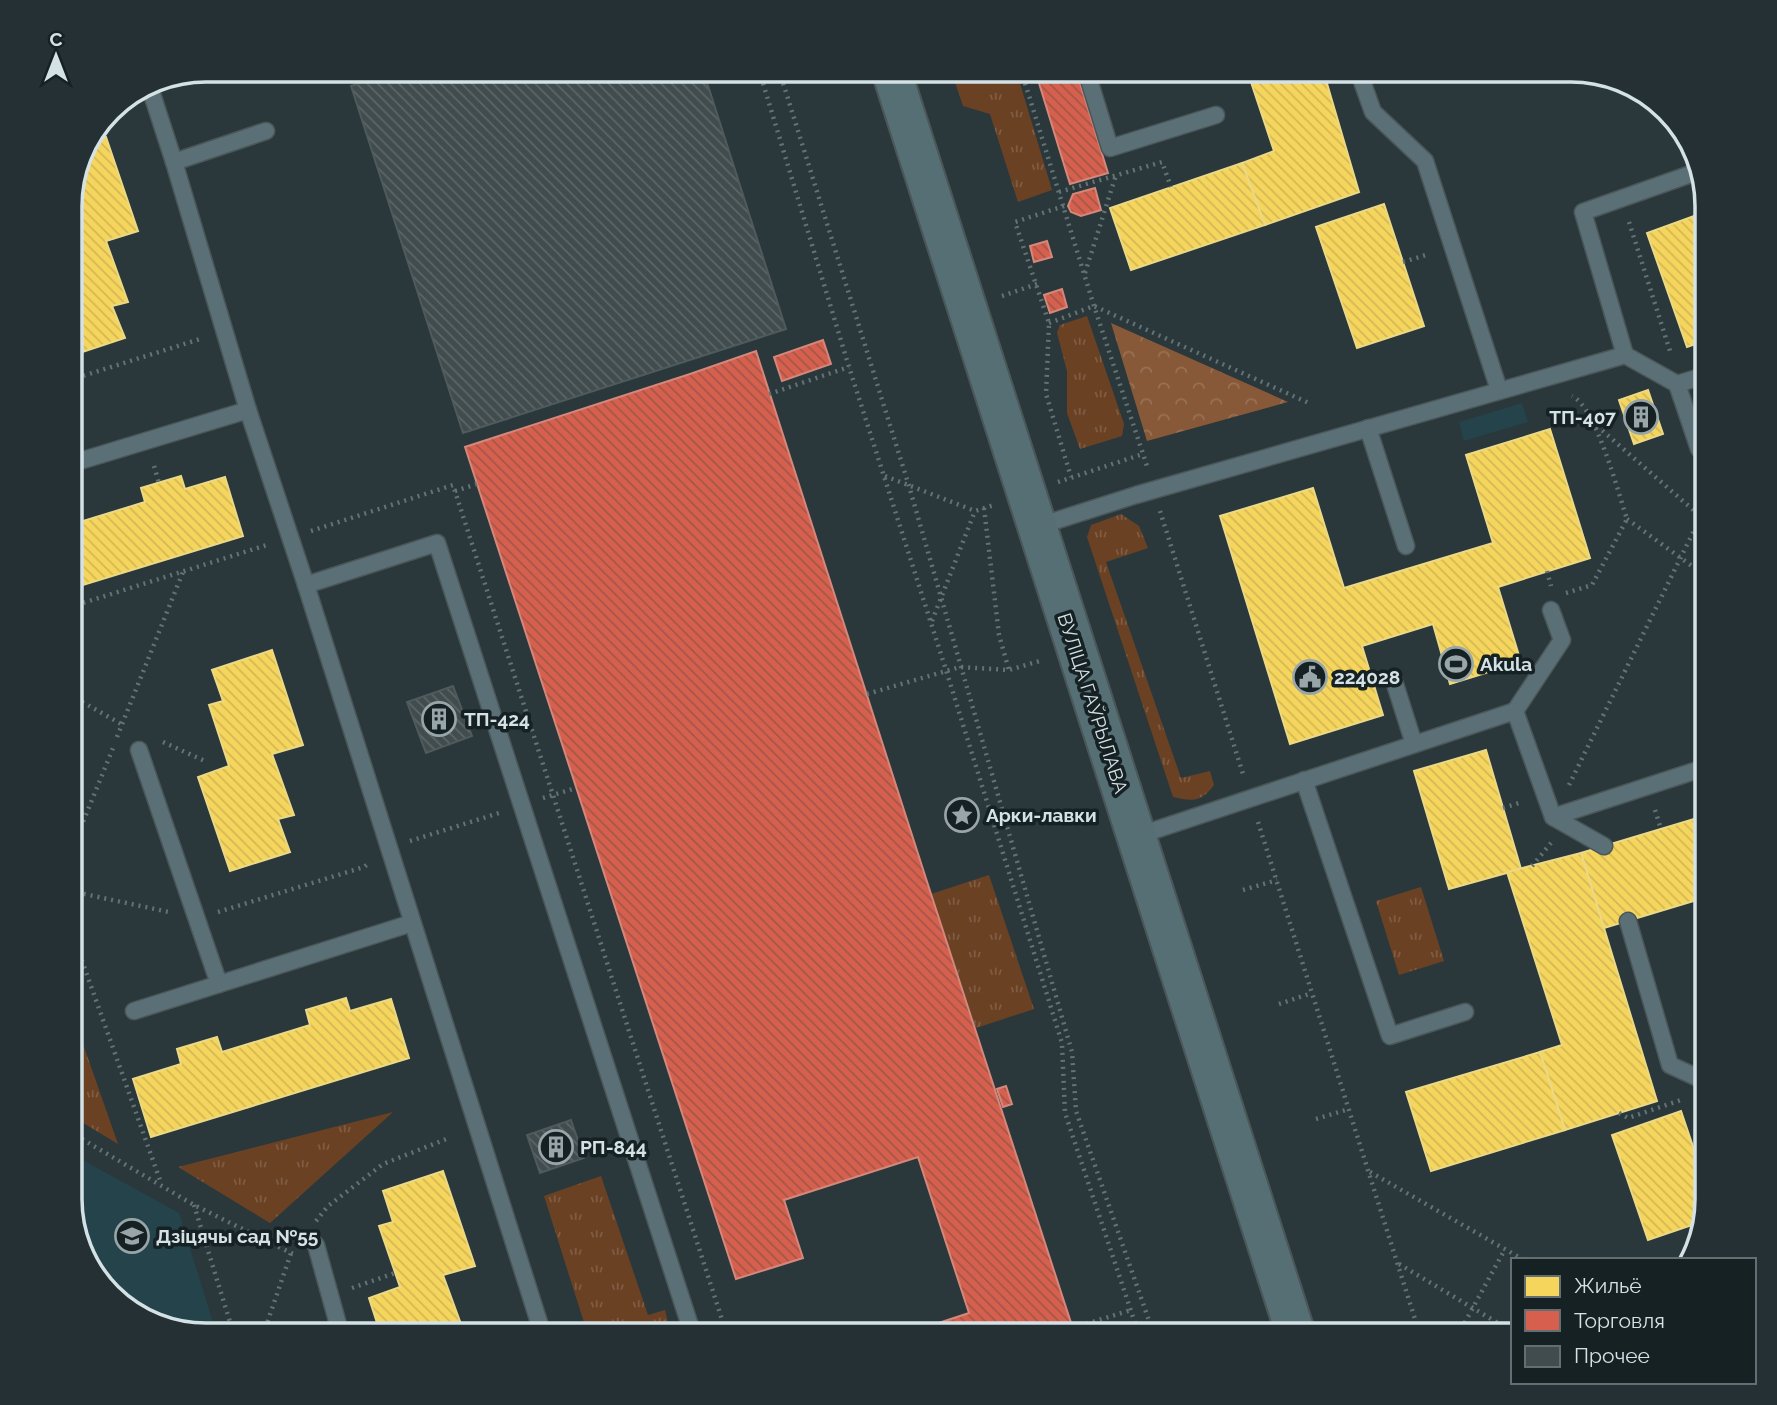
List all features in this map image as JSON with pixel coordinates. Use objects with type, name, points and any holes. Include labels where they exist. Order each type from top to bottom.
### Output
[{"type":"main road","name":"ВУЛІЦА ГАЎРЫЛАВА","points":[[895,82],[1292,1323]]},
{"type":"lane","points":[[1090,82],[1110,148],[1216,115]]},
{"type":"lane","points":[[1362,82],[1373,112],[1425,161],[1499,390]]},
{"type":"lane","points":[[152,95],[248,410],[306,585],[538,1323]]},
{"type":"lane","points":[[174,162],[266,131]]},
{"type":"lane","points":[[1690,174],[1583,212],[1625,355],[1677,384],[1695,437]]},
{"type":"lane","points":[[1036,527],[1153,490],[1625,355]]},
{"type":"lane","points":[[1677,384],[1695,379]]},
{"type":"lane","points":[[83,460],[248,410]]},
{"type":"lane","points":[[1368,428],[1406,546]]},
{"type":"lane","points":[[306,585],[437,543],[689,1323]]},
{"type":"lane","points":[[1137,836],[1515,711],[1562,640],[1553,603]]},
{"type":"lane","points":[[1394,681],[1414,744]]},
{"type":"lane","points":[[1515,711],[1553,817],[1604,846]]},
{"type":"lane","points":[[139,750],[219,984]]},
{"type":"lane","points":[[1553,817],[1695,770]]},
{"type":"lane","points":[[1304,780],[1390,1036],[1465,1012]]},
{"type":"lane","points":[[1628,921],[1671,1065],[1695,1076]]},
{"type":"lane","points":[[134,1012],[412,923]]},
{"type":"lane","points":[[316,1245],[338,1323]]},
{"type":"path","points":[[763,82],[849,367],[1062,1043],[1065,1113],[1135,1323]]},
{"type":"path","points":[[783,82],[909,486],[1072,1052],[1076,1111],[1150,1323]]},
{"type":"path","points":[[1025,82],[1416,1323]]},
{"type":"path","points":[[1059,192],[1162,162],[1171,187]]},
{"type":"path","points":[[1084,274],[1116,175]]},
{"type":"path","points":[[1064,206],[1015,222],[1049,323],[1046,394],[1071,477]]},
{"type":"path","points":[[1628,219],[1673,360]]},
{"type":"path","points":[[1404,262],[1441,250]]},
{"type":"path","points":[[1049,323],[1094,306],[1311,404]]},
{"type":"path","points":[[83,376],[200,339]]},
{"type":"path","points":[[769,394],[849,367]]},
{"type":"path","points":[[1570,395],[1579,399],[1594,424],[1627,519],[1695,568]]},
{"type":"path","points":[[1594,424],[1695,513]]},
{"type":"path","points":[[154,466],[159,483]]},
{"type":"path","points":[[455,491],[477,484]]},
{"type":"path","points":[[83,603],[453,485],[723,1323]]},
{"type":"path","points":[[984,509],[999,635],[1009,670]]},
{"type":"path","points":[[931,622],[975,511]]},
{"type":"path","points":[[1553,603],[1592,585],[1627,519]]},
{"type":"path","points":[[1553,817],[1695,527]]},
{"type":"path","points":[[83,821],[183,571]]},
{"type":"path","points":[[867,694],[960,667],[1009,670],[1076,651]]},
{"type":"path","points":[[364,867],[389,848],[576,788]]},
{"type":"path","points":[[1503,808],[1527,800]]},
{"type":"path","points":[[1653,805],[1661,829]]},
{"type":"path","points":[[1532,866],[1559,834]]},
{"type":"path","points":[[1243,890],[1277,880]]},
{"type":"path","points":[[83,964],[161,1185]]},
{"type":"path","points":[[1279,1004],[1312,993]]},
{"type":"path","points":[[1619,1113],[1628,1118],[1694,1096]]},
{"type":"path","points":[[1317,1119],[1349,1109]]},
{"type":"path","points":[[313,1225],[328,1206],[383,1164],[449,1139]]},
{"type":"path","points":[[83,1140],[194,1205],[322,1269],[342,1291],[395,1273]]},
{"type":"path","points":[[1369,1171],[1521,1258]]},
{"type":"path","points":[[194,1205],[230,1323]]},
{"type":"path","points":[[267,1323],[291,1253],[298,1244]]},
{"type":"path","points":[[1465,1323],[1505,1249]]},
{"type":"path","points":[[1398,1264],[1498,1323]]},
{"type":"path","points":[[1089,1323],[1131,1310]]},
{"type":"shaded area","points":[[1522,403],[1528,422],[1464,441],[1459,422]]},
{"type":"shaded area","name":"Дзіцячы сад №55","points":[[83,1160],[179,1213],[213,1323],[190,1322],[159,1313],[131,1297],[108,1274],[92,1246],[85,1223]]},
{"type":"green space","points":[[955,82],[1020,82],[1052,190],[1018,202],[990,114],[963,106]]},
{"type":"green space","points":[[1087,316],[1124,424],[1122,436],[1080,449],[1067,413],[1067,371],[1057,333],[1060,325]]},
{"type":"green space","points":[[1111,323],[1288,402],[1147,441]]},
{"type":"green space","points":[[1121,514],[1139,526],[1148,548],[1106,562],[1181,778],[1210,771],[1214,785],[1200,798],[1173,797],[1087,537],[1091,525]]},
{"type":"green space","points":[[989,875],[1034,1009],[976,1028],[931,894]]},
{"type":"green space","points":[[1421,887],[1444,961],[1399,975],[1376,901]]},
{"type":"green space","points":[[83,1044],[118,1144],[83,1123]]},
{"type":"green space","points":[[393,1112],[270,1223],[178,1167]]},
{"type":"green space","points":[[601,1176],[648,1315],[665,1310],[668,1323],[584,1323],[544,1196]]},
{"type":"building: Жильё","points":[[1251,82],[1327,82],[1359,192],[1265,225],[1242,163],[1274,151]]},
{"type":"building: Жильё","points":[[106,137],[138,231],[106,241],[128,302],[112,306],[125,338],[83,352],[83,190],[86,174]]},
{"type":"building: Жильё","points":[[1242,163],[1265,225],[1131,270],[1110,208]]},
{"type":"building: Жильё","points":[[1384,204],[1424,326],[1357,348],[1316,227]]},
{"type":"building: Жильё","points":[[1695,216],[1695,344],[1687,347],[1647,233]]},
{"type":"building: Жильё","name":"ТП-407","points":[[1648,390],[1663,434],[1634,444],[1619,400]]},
{"type":"building: Жильё","points":[[1550,429],[1590,558],[1498,587],[1521,662],[1450,684],[1433,624],[1362,646],[1383,715],[1290,744],[1220,516],[1313,488],[1344,588],[1493,543],[1466,455]]},
{"type":"building: Жильё","points":[[181,476],[185,489],[225,477],[243,536],[83,585],[83,521],[145,502],[141,488]]},
{"type":"building: Жильё","points":[[272,650],[303,745],[272,754],[294,815],[278,819],[290,852],[230,871],[198,777],[229,766],[209,705],[223,701],[212,670]]},
{"type":"building: Жильё","points":[[1486,750],[1521,869],[1449,889],[1414,771]]},
{"type":"building: Жильё","points":[[1695,819],[1695,901],[1604,928],[1581,853]]},
{"type":"building: Жильё","points":[[1581,853],[1657,1101],[1565,1130],[1540,1052],[1562,1045],[1507,872]]},
{"type":"building: Жильё","points":[[346,998],[350,1011],[391,999],[409,1058],[151,1137],[133,1079],[181,1064],[177,1049],[217,1037],[222,1052],[310,1025],[306,1010]]},
{"type":"building: Жильё","points":[[1540,1052],[1565,1130],[1431,1171],[1406,1092]]},
{"type":"building: Жильё","points":[[1681,1111],[1695,1152],[1695,1199],[1691,1225],[1648,1240],[1612,1135]]},
{"type":"building: Жильё","points":[[443,1171],[475,1266],[443,1275],[461,1323],[377,1323],[369,1298],[400,1287],[379,1226],[393,1222],[383,1191]]},
{"type":"building: Торговля","points":[[1039,82],[1080,82],[1108,173],[1070,184]]},
{"type":"building: Торговля","points":[[1095,188],[1101,210],[1081,216],[1071,212],[1068,206],[1073,194]]},
{"type":"building: Торговля","points":[[1047,241],[1052,257],[1034,262],[1030,246]]},
{"type":"building: Торговля","points":[[1062,289],[1067,307],[1050,313],[1044,295]]},
{"type":"building: Торговля","points":[[823,340],[831,364],[782,381],[774,357]]},
{"type":"building: Торговля","points":[[756,351],[1071,1323],[939,1323],[969,1313],[918,1157],[784,1200],[803,1258],[736,1279],[465,447]]},
{"type":"building: Торговля","points":[[1006,1086],[1012,1104],[1003,1107],[997,1089]]},
{"type":"building: Прочее","points":[[363,82],[707,82],[786,329],[463,433],[351,86]]},
{"type":"building: Прочее","name":"ТП-424","points":[[453,686],[472,736],[426,753],[407,702]]},
{"type":"building: Прочее","name":"РП-844","points":[[571,1120],[584,1158],[540,1173],[527,1135]]},
{"type":"place","name":"ТП-407","points":[[1641,417]]},
{"type":"place","name":"Akula","points":[[1456,664]]},
{"type":"place","name":"224028","points":[[1310,677]]},
{"type":"place","name":"ТП-424","points":[[439,719]]},
{"type":"place","name":"Арки-лавки","points":[[962,815]]},
{"type":"place","name":"РП-844","points":[[556,1147]]},
{"type":"place","name":"Дзіцячы сад №55","points":[[132,1236]]}]
